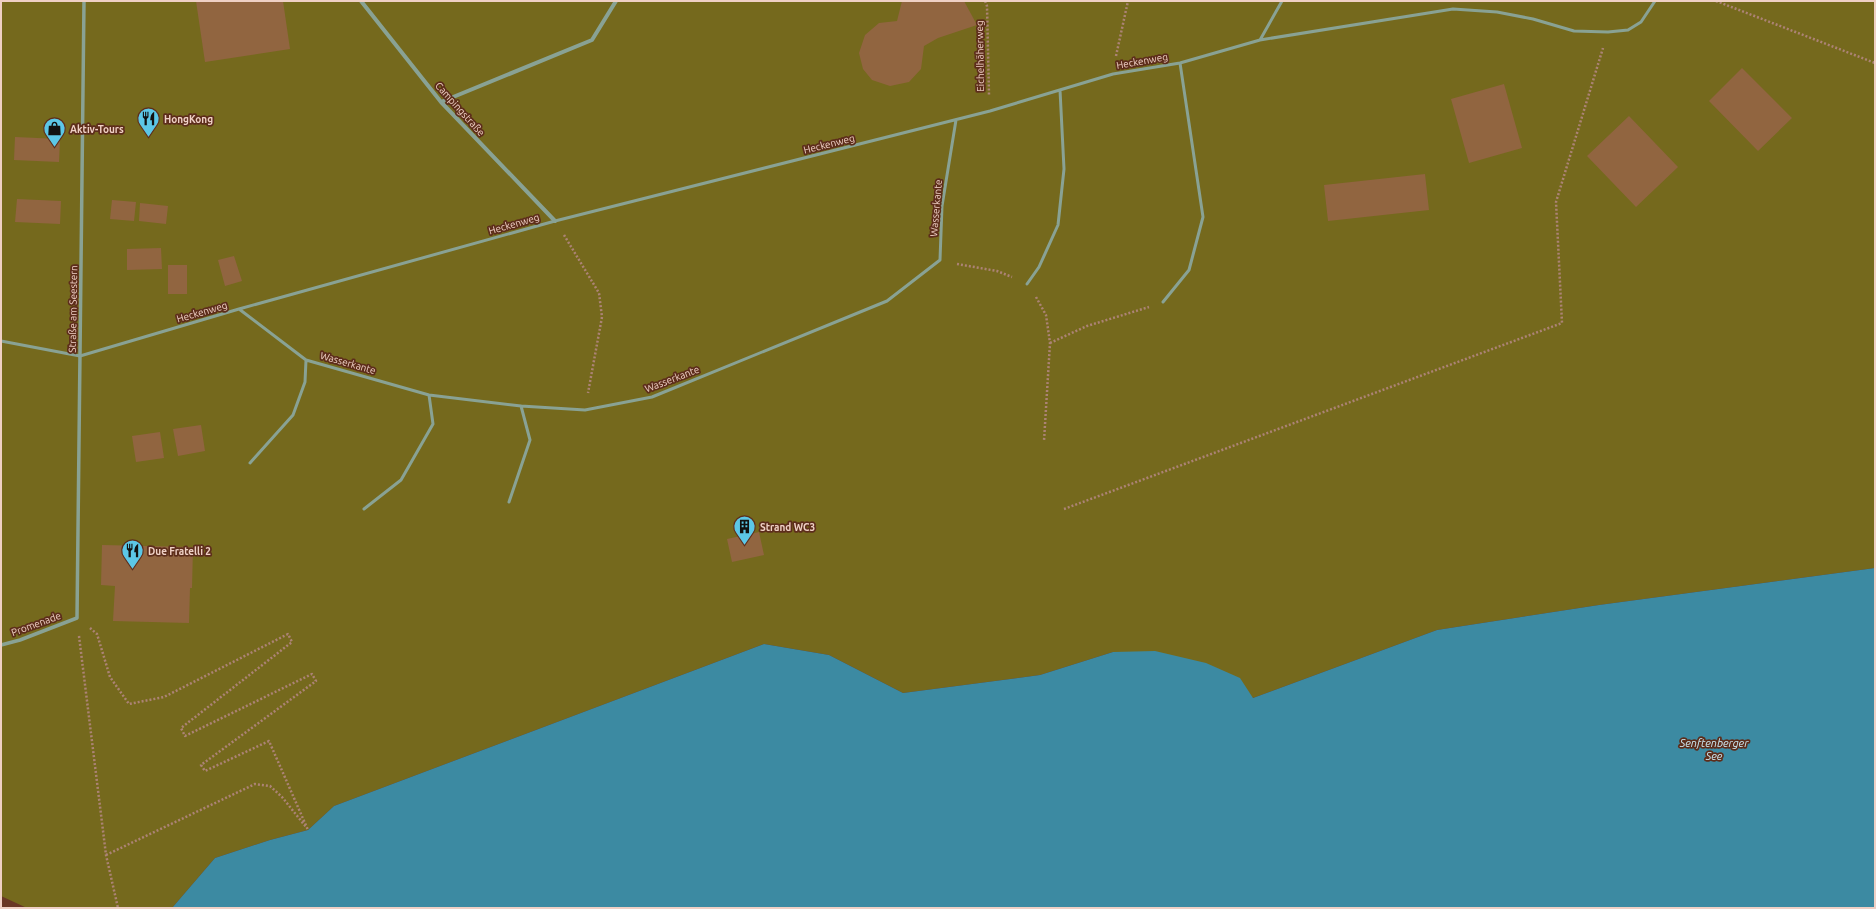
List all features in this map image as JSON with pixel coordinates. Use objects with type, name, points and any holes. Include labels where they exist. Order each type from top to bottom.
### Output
[{"type":"street","name":"Straße am Seestern","points":[[77,618],[84,1]]},
{"type":"street","name":"Campingstraße","points":[[362,1],[441,102],[556,221]]},
{"type":"street","points":[[441,102],[592,40],[616,1]]},
{"type":"street","name":"Promenade","points":[[1,645],[20,640],[77,618]]},
{"type":"lane","points":[[1260,40],[1282,1]]},
{"type":"lane","name":"Heckenweg","points":[[1,341],[80,356],[239,309],[556,221],[956,120],[1112,74],[1180,63],[1260,40],[1453,9],[1497,12],[1533,19],[1574,31],[1608,32],[1628,30],[1641,22],[1655,1]]},
{"type":"lane","points":[[1163,302],[1189,270],[1203,217],[1180,63]]},
{"type":"lane","points":[[1027,284],[1039,267],[1058,225],[1064,169],[1060,90]]},
{"type":"lane","name":"Wasserkante","points":[[239,309],[306,360],[429,395],[521,406],[585,410],[652,397],[887,302],[940,260],[942,206],[956,120]]},
{"type":"lane","points":[[250,463],[293,415],[305,382],[306,360]]},
{"type":"lane","points":[[364,509],[401,480],[430,431],[433,424],[429,395]]},
{"type":"lane","points":[[510,502],[530,440],[521,406]]},
{"type":"path","name":"Eichelhäherweg","points":[[986,1],[990,111]]},
{"type":"path","points":[[1112,74],[1128,1]]},
{"type":"path","points":[[1716,1],[1875,63]]},
{"type":"path","points":[[1064,509],[1562,322],[1556,202],[1608,32]]},
{"type":"path","points":[[556,221],[599,293],[602,317],[585,410]]},
{"type":"path","points":[[940,260],[997,271],[1027,284],[1046,315],[1050,343],[1044,441]]},
{"type":"path","points":[[1050,343],[1087,326],[1163,302]]},
{"type":"path","points":[[77,618],[106,855],[118,908]]},
{"type":"path","points":[[96,634],[110,677],[129,704],[164,697],[288,634],[292,642],[181,728],[185,736],[312,674],[316,681],[201,765],[205,771],[269,741],[308,830],[282,797],[270,786],[255,784],[106,855]]},
{"type":"shaded area","points":[[1,1],[1875,1],[1875,568],[1599,605],[1437,630],[1253,698],[1113,652],[1040,675],[903,693],[829,655],[764,644],[334,806],[308,830],[270,840],[215,858],[172,908],[27,908],[1,896]]},
{"type":"water","name":"Senftenberger See","points":[[1875,568],[1875,908],[172,908],[215,858],[270,840],[308,830],[334,806],[764,644],[829,655],[903,693],[1040,675],[1113,652],[1155,651],[1206,663],[1240,678],[1253,698],[1437,630],[1599,605]]},
{"type":"building","points":[[196,1],[283,1],[290,49],[205,62]]},
{"type":"building","points":[[902,1],[964,1],[977,25],[938,38],[924,46],[921,69],[909,82],[890,86],[872,80],[863,69],[859,53],[865,35],[879,23],[897,21]]},
{"type":"building","points":[[1742,68],[1792,118],[1758,151],[1709,101]]},
{"type":"building","points":[[1504,84],[1522,148],[1469,163],[1451,99]]},
{"type":"building","points":[[1629,116],[1678,167],[1636,207],[1587,156]]},
{"type":"building","points":[[15,137],[60,139],[59,162],[14,160]]},
{"type":"building","points":[[1425,174],[1429,210],[1328,221],[1324,185]]},
{"type":"building","points":[[17,199],[61,201],[60,224],[15,222]]},
{"type":"building","points":[[112,200],[136,202],[134,221],[110,219]]},
{"type":"building","points":[[140,203],[168,206],[166,224],[139,221]]},
{"type":"building","points":[[161,248],[162,269],[127,270],[127,249]]},
{"type":"building","points":[[234,256],[242,281],[225,286],[218,260]]},
{"type":"building","points":[[168,265],[187,265],[187,294],[168,294]]},
{"type":"building","points":[[201,425],[205,451],[178,456],[173,429]]},
{"type":"building","points":[[160,432],[164,458],[136,462],[132,436]]},
{"type":"building","name":"Strand WC3","points":[[759,532],[764,555],[732,562],[727,539]]},
{"type":"building","points":[[102,545],[193,547],[189,623],[113,621],[115,586],[101,585]]},
{"type":"place","name":"HongKong","points":[[149,138]]},
{"type":"place","name":"Aktiv-Tours","points":[[54,148]]},
{"type":"place","name":"Strand WC3","points":[[745,546]]},
{"type":"place","name":"Due Fratelli 2","points":[[132,570]]}]
